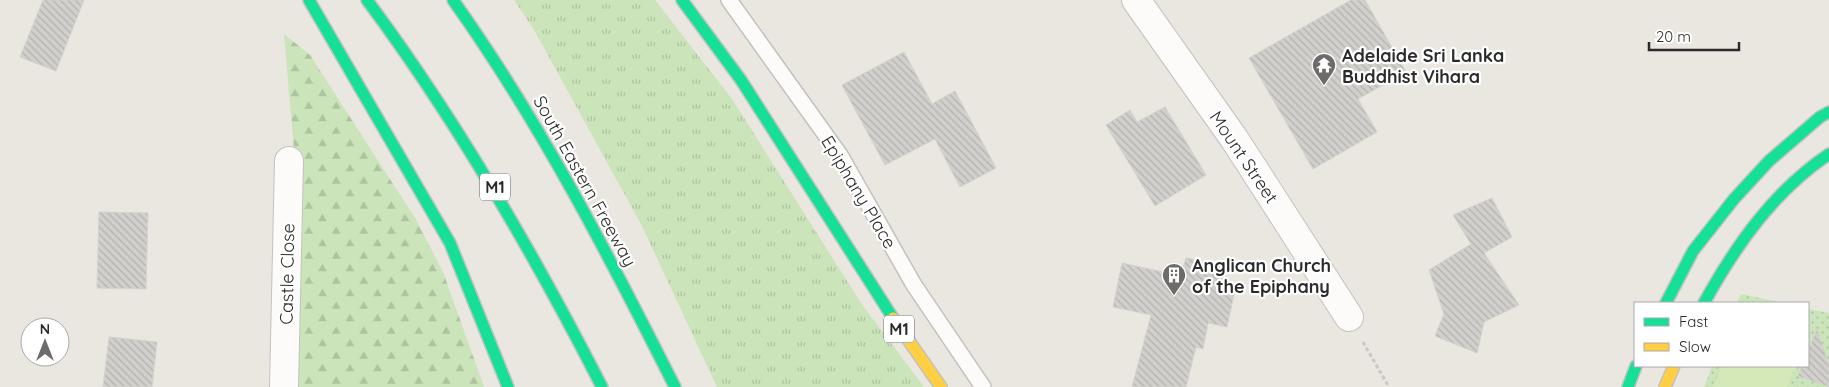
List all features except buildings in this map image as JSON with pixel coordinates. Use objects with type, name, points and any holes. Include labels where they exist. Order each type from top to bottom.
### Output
[{"type":"main road","points":[[310,0],[450,243],[508,387]]},
{"type":"main road","name":"M1","points":[[367,0],[396,37],[483,166],[560,302],[602,387]]},
{"type":"main road","name":"South Eastern Freeway","points":[[454,0],[485,43],[573,188],[675,387]]},
{"type":"main road","name":"M1","points":[[682,0],[708,31],[762,112],[906,340],[941,387]]},
{"type":"main road","points":[[1667,302],[1693,251],[1734,198],[1769,161],[1820,117],[1829,112]]},
{"type":"main road","points":[[1705,302],[1723,268],[1773,202],[1829,154]]},
{"type":"main road","points":[[1628,387],[1636,367]]},
{"type":"main road","points":[[1665,387],[1674,367]]},
{"type":"street","name":"Mount Street","points":[[1136,0],[1235,140],[1349,317]]},
{"type":"street","name":"Castle Close","points":[[284,387],[289,161]]},
{"type":"lane","name":"Epiphany Place","points":[[729,0],[840,155],[914,285],[983,387]]},
{"type":"path","points":[[1349,317],[1389,387]]},
{"type":"green space","points":[[514,0],[655,0],[732,99],[861,303],[924,387],[717,387],[642,226],[533,28]]},
{"type":"green space","points":[[284,34],[310,55],[415,218],[443,272],[484,387],[298,387],[295,161]]},
{"type":"green space","points":[[1741,294],[1778,302],[1737,302]]},
{"type":"green space","points":[[1809,309],[1829,313],[1829,387],[1704,387],[1712,367],[1809,367]]},
{"type":"green space","points":[[1722,367],[1796,367],[1787,387],[1713,387]]},
{"type":"traffic: fast","points":[[309,0],[450,243],[508,387]]},
{"type":"traffic: fast","points":[[367,0],[432,93],[493,189],[549,287],[602,387]]},
{"type":"traffic: fast","points":[[453,0],[515,93],[572,189],[675,387]]},
{"type":"traffic: fast","points":[[682,0],[741,80],[893,318]]},
{"type":"traffic: fast","points":[[1667,302],[1693,251],[1734,199],[1769,161],[1820,117],[1829,112]]},
{"type":"traffic: fast","points":[[1705,302],[1729,260],[1758,221],[1791,185],[1829,154]]},
{"type":"traffic: fast","points":[[1628,387],[1636,367]]},
{"type":"traffic: slow","points":[[893,318],[941,387]]},
{"type":"traffic: slow","points":[[1665,387],[1674,367]]},
{"type":"place","name":"Adelaide Sri Lanka Buddhist Vihara","points":[[1324,86]]},
{"type":"place","name":"Anglican Church of the Epiphany","points":[[1174,296]]}]
